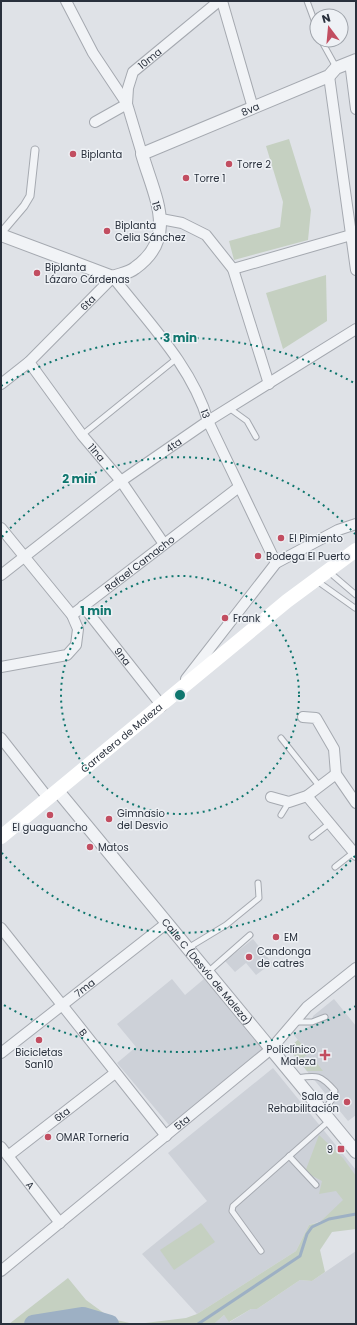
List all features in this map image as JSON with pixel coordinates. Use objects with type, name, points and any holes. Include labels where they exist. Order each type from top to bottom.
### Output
[{"type":"main road","name":"Carretera de Maleza","points":[[1,837],[315,580],[356,550]]},
{"type":"street","name":"15","points":[[66,1],[93,53],[127,104],[161,220],[182,223],[206,234],[233,269],[270,384]]},
{"type":"street","name":"10ma","points":[[127,104],[128,88],[133,72],[221,1]]},
{"type":"street","points":[[221,1],[253,108]]},
{"type":"street","points":[[353,61],[356,110]]},
{"type":"street","name":"8va","points":[[142,154],[253,108],[333,72],[353,61]]},
{"type":"street","points":[[333,72],[352,210],[351,235],[355,254],[356,270]]},
{"type":"street","points":[[95,122],[127,104]]},
{"type":"street","points":[[35,150],[30,196],[24,206],[1,234],[112,277]]},
{"type":"street","name":"6ta","points":[[1,384],[29,362],[112,277],[134,269],[152,254],[160,239],[161,220]]},
{"type":"street","points":[[233,269],[351,235]]},
{"type":"street","name":"13","points":[[112,277],[176,359],[203,404],[208,421],[276,563]]},
{"type":"street","name":"4ta","points":[[1,575],[121,481],[208,421],[270,384],[356,329]]},
{"type":"street","name":"11na","points":[[29,362],[82,435],[121,481],[164,544]]},
{"type":"street","name":"Rafael Camacho","points":[[72,615],[240,487]]},
{"type":"street","points":[[167,702],[276,563],[338,530],[356,524]]},
{"type":"street","points":[[1,528],[23,557],[72,615],[78,629],[76,645],[67,655],[1,667]]},
{"type":"street","name":"9na","points":[[83,606],[167,702]]},
{"type":"street","points":[[302,717],[316,718],[334,749],[336,774],[356,803]]},
{"type":"street","points":[[1,738],[53,795]]},
{"type":"street","points":[[271,797],[290,802],[307,796],[336,774]]},
{"type":"street","name":"Calle C (Desvío de Maleza)","points":[[53,795],[167,923],[356,1152]]},
{"type":"street","points":[[307,796],[355,853]]},
{"type":"street","name":"7ma","points":[[1,1053],[167,923]]},
{"type":"street","name":"B","points":[[1,928],[166,1136]]},
{"type":"street","name":"5ta","points":[[1,1271],[271,1049],[307,1007],[356,968]]},
{"type":"street","name":"6ta","points":[[8,1156],[115,1073]]},
{"type":"street","name":"A","points":[[1,1147],[60,1223]]},
{"type":"lane","points":[[325,48],[333,72]]},
{"type":"lane","points":[[82,435],[176,359]]},
{"type":"lane","points":[[229,408],[247,421],[256,437]]},
{"type":"lane","points":[[327,571],[356,596]]},
{"type":"lane","points":[[315,580],[355,608]]},
{"type":"lane","points":[[281,738],[320,787]]},
{"type":"lane","points":[[281,815],[290,802]]},
{"type":"lane","points":[[312,837],[330,823]]},
{"type":"lane","points":[[335,867],[355,853]]},
{"type":"lane","points":[[188,948],[226,925],[259,898],[258,883]]},
{"type":"lane","points":[[208,972],[250,935]]},
{"type":"lane","points":[[295,1022],[312,1022],[325,1017]]},
{"type":"lane","points":[[261,1251],[232,1210],[233,1206],[289,1156],[326,1116],[334,1097],[335,1091],[326,1081],[315,1075],[295,1078]]},
{"type":"lane","points":[[289,1156],[316,1186]]},
{"type":"shaded area","name":"Candonga de catres","points":[[253,939],[272,963],[256,975],[246,963],[235,972],[225,961]]},
{"type":"shaded area","points":[[172,979],[185,995],[204,979],[262,1049],[169,1125],[117,1063],[136,1047],[117,1024]]},
{"type":"shaded area","name":"Policlínico Maleza","points":[[334,999],[356,1026],[356,1115],[348,1121],[288,1048],[298,1040],[294,1035],[310,1026],[313,1016]]},
{"type":"shaded area","points":[[273,1068],[356,1170],[356,1210],[309,1225],[296,1251],[197,1314],[142,1254],[207,1201],[168,1153]]},
{"type":"shaded area","points":[[356,1251],[356,1324],[214,1324],[224,1315],[230,1322],[251,1309],[257,1309],[300,1280],[312,1281]]},
{"type":"green space","points":[[289,139],[311,210],[308,240],[234,260],[229,241],[280,227],[283,202],[266,146]]},
{"type":"green space","points":[[326,275],[327,321],[283,349],[266,293]]},
{"type":"green space","points":[[298,1040],[309,1053],[299,1061],[288,1048]]},
{"type":"green space","points":[[316,1062],[323,1071],[307,1071],[304,1067]]},
{"type":"green space","points":[[319,1135],[343,1158],[356,1176],[356,1229],[332,1232],[320,1250],[325,1272],[312,1281],[300,1280],[257,1309],[251,1309],[229,1322],[224,1315],[214,1324],[137,1324],[186,1318],[197,1314],[296,1251],[309,1225],[320,1222],[343,1200],[336,1191],[319,1194],[322,1181],[305,1172]]},
{"type":"green space","points":[[201,1223],[215,1242],[174,1270],[160,1250]]},
{"type":"green space","points":[[68,1278],[86,1300],[112,1319],[134,1324],[9,1324]]},
{"type":"waterway","points":[[198,1324],[300,1256],[307,1234],[312,1227],[329,1219],[356,1214]]},
{"type":"waterway","points":[[33,1324],[83,1316],[110,1324]]},
{"type":"place","name":"Biplanta","points":[[73,154]]},
{"type":"place","name":"Torre 2","points":[[229,164]]},
{"type":"place","name":"Torre 1","points":[[186,178]]},
{"type":"place","name":"Biplanta Celia Sánchez","points":[[107,231]]},
{"type":"place","name":"Biplanta Lázaro Cárdenas","points":[[37,273]]},
{"type":"place","name":"El Pimiento","points":[[281,538]]},
{"type":"place","name":"Bodega El Puerto","points":[[258,556]]},
{"type":"place","name":"Frank","points":[[225,618]]},
{"type":"place","name":"El guaguancho","points":[[50,815]]},
{"type":"place","name":"Gimnasio del Desvio","points":[[109,819]]},
{"type":"place","name":"Matos","points":[[90,847]]},
{"type":"place","name":"EM","points":[[276,937]]},
{"type":"place","name":"Candonga de catres","points":[[249,957]]},
{"type":"place","name":"Bicicletas San10","points":[[39,1040]]},
{"type":"place","name":"Policlínico Maleza","points":[[325,1055]]},
{"type":"place","name":"Sala de Rehabilitación","points":[[347,1102]]},
{"type":"place","name":"OMAR Tornería","points":[[48,1137]]},
{"type":"place","name":"9","points":[[341,1149]]}]
